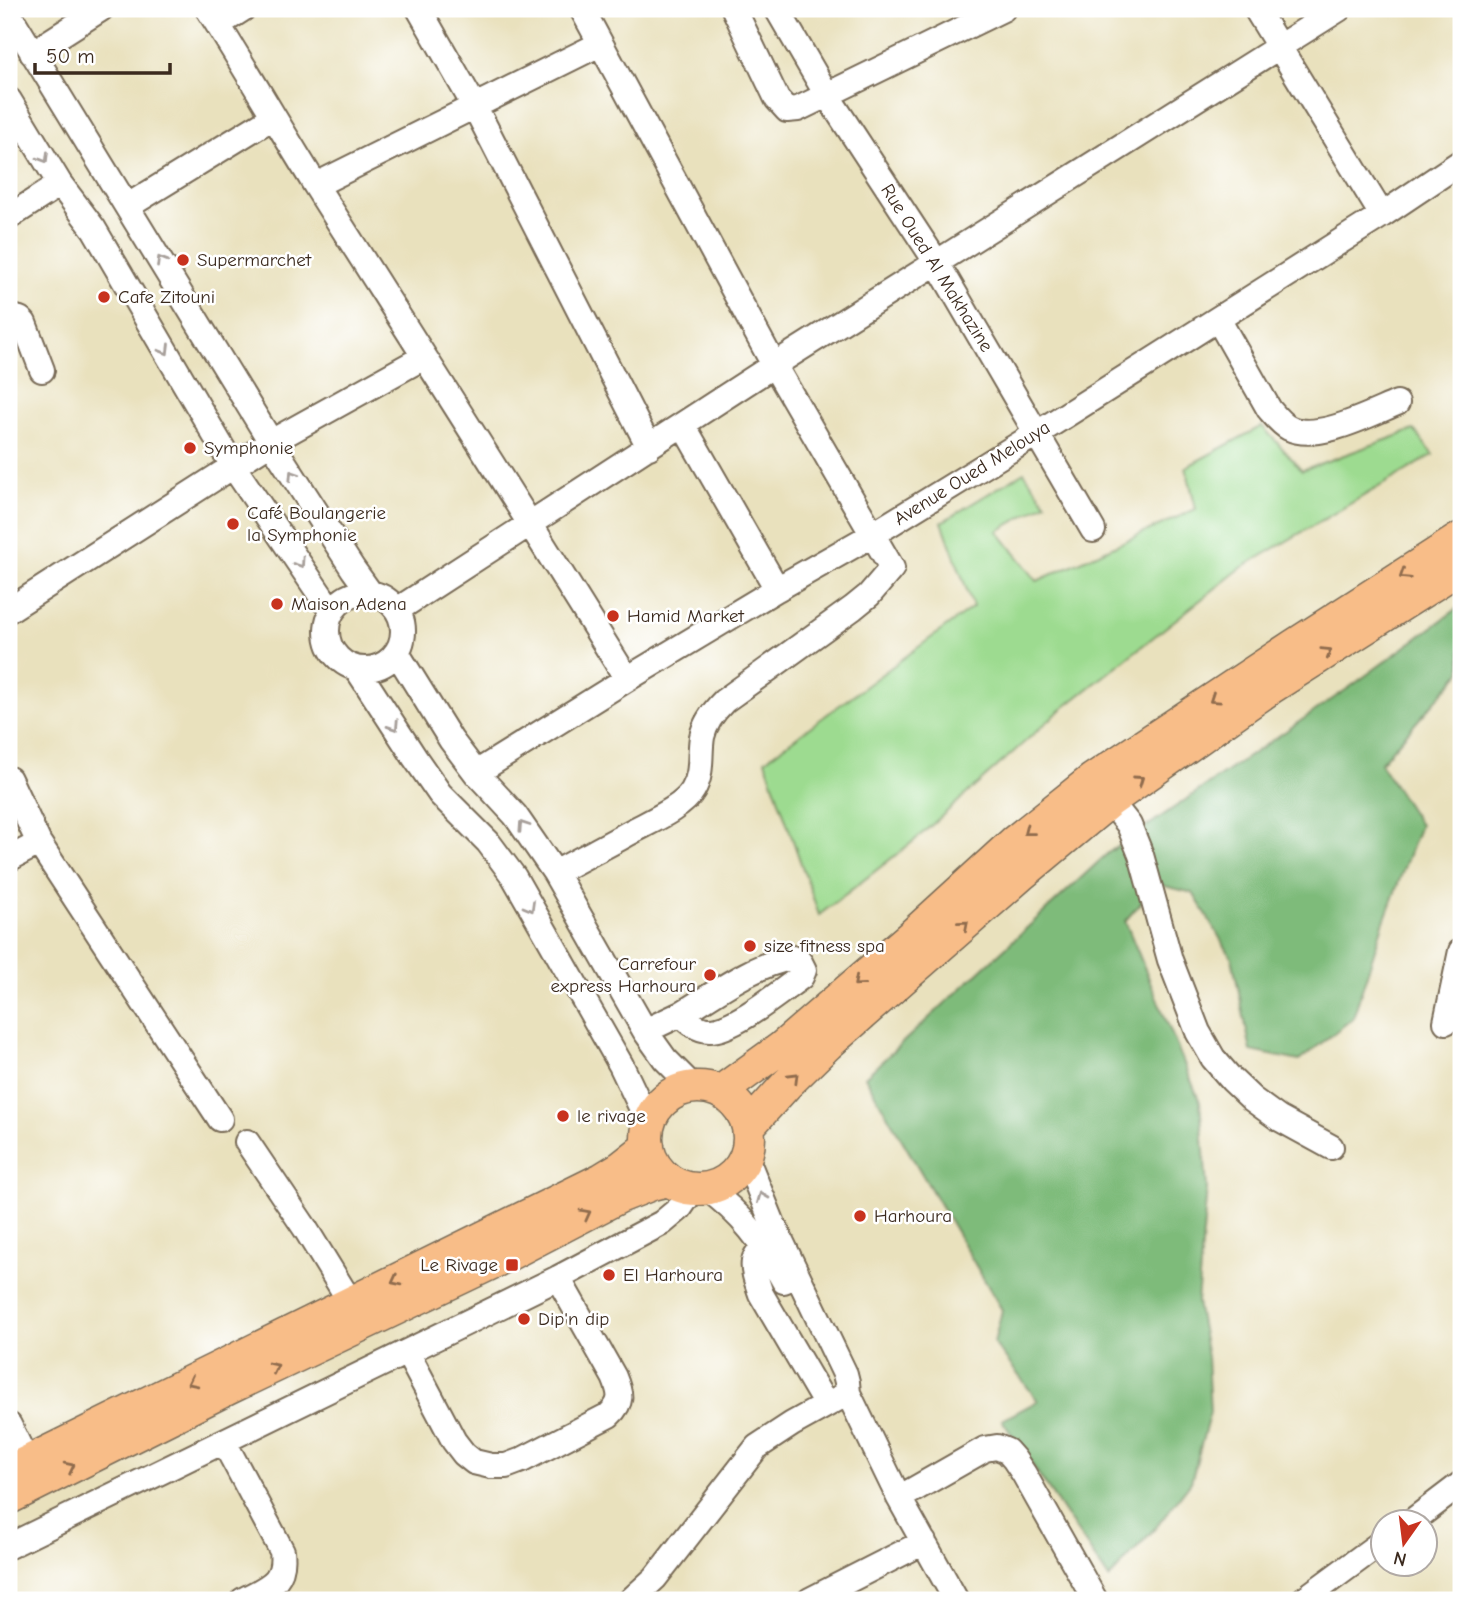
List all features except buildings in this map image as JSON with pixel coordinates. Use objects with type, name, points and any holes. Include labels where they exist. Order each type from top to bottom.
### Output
[{"type":"main road","points":[[706,1090],[781,1048],[911,936],[1014,842],[1093,779],[1461,538]]},
{"type":"main road","points":[[9,1498],[215,1395],[496,1261],[619,1197],[690,1186],[719,1185],[730,1178],[740,1168],[747,1142],[787,1084],[828,1044],[1021,875],[1110,801],[1272,687],[1461,567]]},
{"type":"main road","points":[[690,1186],[659,1171],[652,1159],[648,1137],[652,1116],[669,1096],[680,1090],[706,1090],[733,1100],[743,1112],[747,1142]]},
{"type":"main road","points":[[18,1466],[602,1179],[627,1163],[648,1137]]},
{"type":"street","points":[[32,53],[102,9]]},
{"type":"street","points":[[243,9],[213,17],[273,117],[627,679]]},
{"type":"street","points":[[419,9],[475,107],[649,447]]},
{"type":"street","points":[[555,873],[684,801],[693,791],[697,780],[702,736],[712,713],[724,701],[853,608],[869,595],[892,568],[774,365],[582,9]]},
{"type":"street","points":[[734,9],[777,99],[787,110],[798,109],[1003,9]]},
{"type":"street","name":"Rue Oued Al Makhazine","points":[[777,9],[827,95],[937,264],[1093,530]]},
{"type":"street","points":[[1256,9],[1382,215]]},
{"type":"street","points":[[397,610],[774,365],[1339,9]]},
{"type":"street","points":[[9,14],[271,442],[371,594]]},
{"type":"street","points":[[316,185],[600,44]]},
{"type":"street","points":[[9,100],[60,184],[94,229],[233,466],[332,612]]},
{"type":"street","points":[[128,206],[273,117]]},
{"type":"street","name":"Avenue Oued Melouya","points":[[476,773],[627,679],[872,535],[1218,319],[1461,162]]},
{"type":"street","points":[[9,217],[60,184]]},
{"type":"street","points":[[9,316],[14,316],[24,323],[42,370]]},
{"type":"street","points":[[1218,319],[1269,409],[1279,421],[1291,429],[1323,431],[1396,403]]},
{"type":"street","points":[[9,610],[271,442],[424,357]]},
{"type":"street","points":[[683,425],[777,589]]},
{"type":"street","points":[[356,594],[371,594],[386,599],[397,610],[404,635],[397,653],[383,665],[357,669],[337,657],[330,647],[328,623],[332,612],[343,601],[356,594]]},
{"type":"street","points":[[397,653],[451,740],[476,773],[515,815],[555,873],[645,1031],[665,1059],[706,1090]]},
{"type":"street","points":[[357,669],[440,794],[488,842],[514,877],[637,1096],[648,1137]]},
{"type":"street","points":[[9,779],[39,843],[220,1119]]},
{"type":"street","points":[[1110,801],[1129,825],[1141,855],[1170,960],[1198,1032],[1213,1058],[1252,1100],[1278,1118],[1331,1147]]},
{"type":"street","points":[[9,859],[39,843]]},
{"type":"street","points":[[1446,1021],[1461,951]]},
{"type":"street","points":[[645,1031],[681,1014]]},
{"type":"street","points":[[247,1142],[351,1303]]},
{"type":"street","points":[[747,1142],[772,1242],[830,1358],[845,1374],[848,1393],[899,1498],[956,1600]]},
{"type":"street","points":[[9,1546],[558,1278],[662,1223],[680,1208],[690,1186],[740,1216],[772,1242]]},
{"type":"street","points":[[772,1242],[756,1253],[753,1263],[761,1294],[826,1405]]},
{"type":"street","points":[[407,1352],[454,1441],[464,1454],[474,1462],[491,1466],[506,1466],[522,1460],[609,1415],[618,1407],[620,1399],[614,1377],[558,1278]]},
{"type":"street","points":[[631,1600],[655,1578],[757,1447],[792,1423],[848,1393]]},
{"type":"street","points":[[9,1425],[18,1466]]},
{"type":"street","points":[[224,1442],[282,1551],[284,1563],[281,1574],[270,1586],[243,1600]]},
{"type":"street","points":[[899,1498],[985,1449],[997,1447],[1007,1451],[1024,1474],[1095,1600]]},
{"type":"street","points":[[1429,1508],[1461,1485]]},
{"type":"street","points":[[810,1600],[923,1542]]},
{"type":"street","points":[[1303,1600],[1368,1552]]},
{"type":"green space","points":[[1262,426],[1302,470],[1414,430],[1433,455],[1241,568],[1056,714],[915,840],[819,915],[765,760],[973,607],[942,522],[1024,472],[1046,503],[998,531],[1037,581],[1196,509],[1186,467]]},
{"type":"green space","points":[[1461,606],[1461,672],[1380,763],[1420,825],[1383,924],[1353,1018],[1299,1061],[1251,1051],[1232,958],[1193,893],[1157,884],[1125,921],[1200,1102],[1207,1188],[1197,1302],[1207,1357],[1210,1412],[1191,1482],[1157,1526],[1109,1579],[1002,1420],[1038,1401],[994,1343],[1002,1310],[865,1077],[1108,853],[1350,687]]},
{"type":"place","name":"Supermarchet","points":[[183,260]]},
{"type":"place","name":"Cafe Zitouni","points":[[104,297]]},
{"type":"place","name":"Symphonie","points":[[190,448]]},
{"type":"place","name":"Café Boulangerie la Symphonie","points":[[233,524]]},
{"type":"place","name":"Maison Adena","points":[[277,604]]},
{"type":"place","name":"Hamid Market","points":[[613,616]]},
{"type":"place","name":"size fitness spa","points":[[750,946]]},
{"type":"place","name":"Carrefour express Harhoura","points":[[710,975]]},
{"type":"place","name":"le rivage","points":[[563,1116]]},
{"type":"place","name":"Harhoura","points":[[860,1216]]},
{"type":"place","name":"Le Rivage","points":[[512,1265]]},
{"type":"place","name":"El Harhoura","points":[[609,1275]]},
{"type":"place","name":"Dip'n dip","points":[[524,1319]]}]
